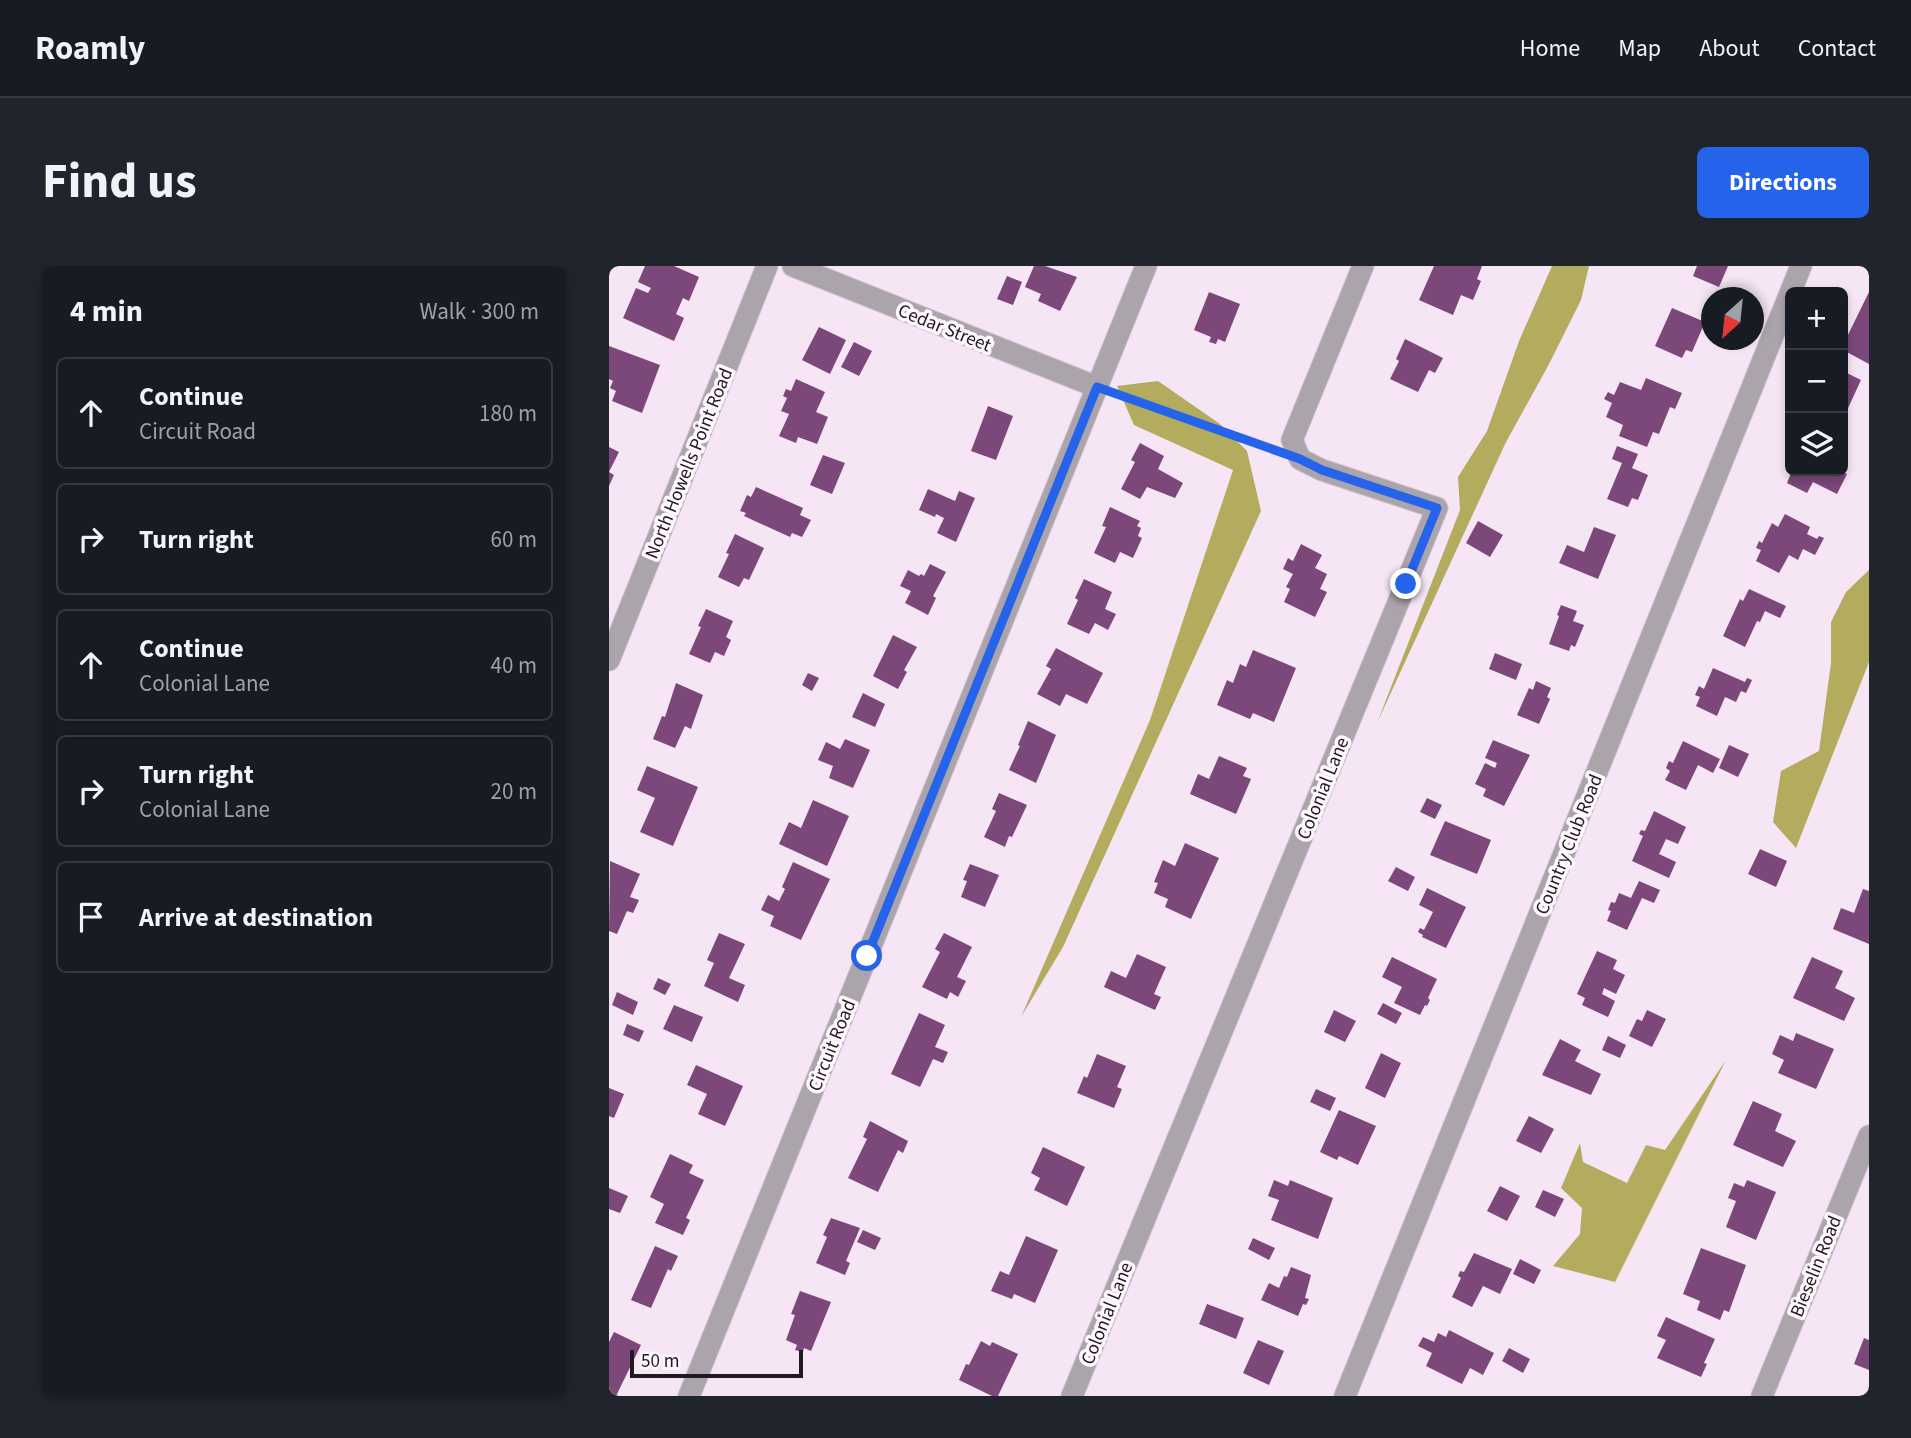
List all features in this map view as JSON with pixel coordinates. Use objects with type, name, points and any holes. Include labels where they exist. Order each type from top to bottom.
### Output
[{"type":"street","name":"North Howells Point Road","points":[[609,660],[767,266]]},
{"type":"street","name":"Cedar Street","points":[[793,266],[1097,387]]},
{"type":"street","name":"Circuit Road","points":[[689,1396],[1146,266]]},
{"type":"street","points":[[1300,459],[1292,440],[1363,266]]},
{"type":"street","name":"Country Club Road","points":[[1345,1396],[1801,266]]},
{"type":"street","name":"Colonial Lane","points":[[1072,1396],[1437,508],[1322,470],[1300,459]]},
{"type":"street","name":"Bieselin Road","points":[[1762,1396],[1869,1136]]},
{"type":"path","points":[[1097,387],[1300,459]]},
{"type":"shaded area","points":[[1552,266],[1589,266],[1581,300],[1506,442],[1377,723],[1460,510],[1458,477],[1487,431],[1519,341]]},
{"type":"shaded area","points":[[1158,381],[1220,424],[1247,451],[1261,511],[1063,947],[1021,1017],[1150,720],[1233,470],[1134,425],[1117,386]]},
{"type":"shaded area","points":[[1869,570],[1869,662],[1796,848],[1773,822],[1781,771],[1819,751],[1831,663],[1831,622],[1846,592]]},
{"type":"shaded area","points":[[1726,1060],[1615,1282],[1553,1266],[1580,1234],[1582,1208],[1561,1188],[1580,1143],[1583,1162],[1627,1183],[1646,1145],[1665,1150]]},
{"type":"building","points":[[645,266],[674,266],[699,277],[689,301],[683,298],[676,314],[684,318],[674,341],[623,318],[636,288],[648,293],[651,288],[638,282]]},
{"type":"building","points":[[1034,266],[1045,266],[1077,277],[1060,311],[1038,301],[1041,294],[1025,287]]},
{"type":"building","points":[[1434,266],[1482,266],[1477,279],[1481,281],[1473,300],[1461,295],[1453,315],[1419,300]]},
{"type":"building","points":[[1697,266],[1728,266],[1719,287],[1693,276]]},
{"type":"building","points":[[1007,276],[1022,282],[1013,305],[997,299]]},
{"type":"building","points":[[1209,292],[1240,304],[1225,342],[1218,339],[1216,344],[1209,342],[1211,337],[1194,330]]},
{"type":"building","points":[[1869,292],[1869,364],[1848,353],[1848,335]]},
{"type":"building","points":[[1672,308],[1701,320],[1701,331],[1692,352],[1686,350],[1682,358],[1655,346]]},
{"type":"building","points":[[819,327],[846,340],[830,374],[802,360]]},
{"type":"building","points":[[1405,339],[1443,358],[1435,373],[1429,370],[1418,392],[1390,379],[1399,361],[1396,359]]},
{"type":"building","points":[[854,342],[872,351],[859,376],[841,367]]},
{"type":"building","points":[[609,346],[660,365],[642,413],[612,401],[616,391],[610,388],[613,381],[609,379]]},
{"type":"building","points":[[1848,374],[1861,380],[1848,408]]},
{"type":"building","points":[[1646,378],[1682,393],[1675,409],[1670,407],[1659,434],[1653,432],[1647,447],[1619,436],[1623,425],[1606,417],[1612,403],[1604,399],[1608,392],[1614,395],[1620,382],[1641,390]]},
{"type":"building","points":[[796,379],[825,392],[816,412],[828,417],[817,444],[798,437],[796,443],[779,436],[789,414],[781,411],[787,398],[783,396],[786,389],[791,391]]},
{"type":"building","points":[[988,406],[1013,416],[996,460],[971,451]]},
{"type":"building","points":[[1140,443],[1164,456],[1158,469],[1183,483],[1175,498],[1147,487],[1140,499],[1121,489],[1135,462],[1131,460]]},
{"type":"building","points":[[1617,446],[1638,454],[1632,468],[1648,475],[1638,500],[1632,498],[1628,507],[1607,499],[1622,463],[1612,459]]},
{"type":"building","points":[[609,447],[619,452],[609,472]]},
{"type":"building","points":[[823,455],[845,463],[832,494],[810,485]]},
{"type":"building","points":[[609,472],[614,475],[609,486]]},
{"type":"building","points":[[1790,476],[1846,476],[1837,494],[1813,482],[1807,493],[1787,483]]},
{"type":"building","points":[[756,487],[803,508],[800,515],[811,520],[802,537],[792,533],[790,537],[744,516],[746,513],[740,511],[747,495],[751,497]]},
{"type":"building","points":[[928,489],[955,501],[959,491],[975,498],[956,542],[937,533],[944,518],[919,510]]},
{"type":"building","points":[[1110,507],[1140,521],[1137,526],[1141,528],[1138,536],[1142,538],[1133,558],[1120,552],[1115,563],[1094,553],[1106,527],[1102,526]]},
{"type":"building","points":[[1785,514],[1810,527],[1807,534],[1817,539],[1819,536],[1824,538],[1815,555],[1803,549],[1798,560],[1789,555],[1779,573],[1756,561],[1761,550],[1756,548],[1759,541],[1762,543],[1772,523],[1778,527]]},
{"type":"building","points":[[1478,521],[1503,535],[1490,557],[1466,543]]},
{"type":"building","points":[[1594,527],[1616,535],[1598,579],[1559,563],[1567,545],[1584,552]]},
{"type":"building","points":[[735,534],[764,548],[749,580],[744,578],[739,587],[718,577]]},
{"type":"building","points":[[1301,544],[1322,555],[1315,568],[1327,574],[1320,589],[1327,592],[1315,617],[1284,602],[1290,589],[1286,587],[1293,574],[1283,569],[1288,558],[1293,561]]},
{"type":"building","points":[[930,564],[946,572],[933,596],[936,598],[928,615],[905,603],[911,591],[900,586],[908,570],[924,576]]},
{"type":"building","points":[[1084,579],[1112,592],[1105,609],[1116,614],[1108,630],[1095,623],[1089,634],[1067,624]]},
{"type":"building","points":[[1749,589],[1786,606],[1780,618],[1765,611],[1760,622],[1757,621],[1745,647],[1723,636],[1740,599],[1743,601]]},
{"type":"building","points":[[1561,605],[1577,611],[1573,621],[1584,625],[1575,647],[1571,645],[1569,651],[1549,644]]},
{"type":"building","points":[[706,609],[733,621],[726,637],[731,640],[724,656],[715,652],[710,663],[689,654]]},
{"type":"building","points":[[893,635],[917,647],[904,670],[907,672],[898,689],[873,676]]},
{"type":"building","points":[[1056,648],[1103,673],[1087,704],[1066,694],[1060,706],[1037,694],[1051,669],[1046,666]]},
{"type":"building","points":[[1253,650],[1296,668],[1274,722],[1253,713],[1250,719],[1217,705],[1227,680],[1233,683],[1240,664],[1246,667]]},
{"type":"building","points":[[1495,653],[1522,664],[1516,680],[1489,669]]},
{"type":"building","points":[[1713,668],[1745,682],[1747,678],[1752,680],[1746,693],[1741,691],[1736,702],[1725,697],[1717,716],[1696,706],[1700,697],[1695,695],[1699,686],[1704,689]]},
{"type":"building","points":[[808,673],[819,678],[812,691],[802,685]]},
{"type":"building","points":[[1536,681],[1551,688],[1547,697],[1550,699],[1539,724],[1517,715],[1529,688],[1533,690]]},
{"type":"building","points":[[676,683],[703,695],[691,729],[685,726],[675,748],[653,739],[662,716],[665,717]]},
{"type":"building","points":[[863,693],[885,704],[875,727],[852,717]]},
{"type":"building","points":[[1028,721],[1056,735],[1036,783],[1009,770]]},
{"type":"building","points":[[845,739],[870,750],[853,788],[829,778],[833,766],[818,760],[826,742],[840,749]]},
{"type":"building","points":[[1493,740],[1530,755],[1504,806],[1483,796],[1486,789],[1475,784],[1485,763],[1495,768],[1497,763],[1485,758]]},
{"type":"building","points":[[1683,741],[1720,759],[1713,773],[1698,765],[1686,790],[1665,780],[1670,771],[1666,768],[1669,761],[1673,763]]},
{"type":"building","points":[[1729,745],[1749,754],[1738,777],[1719,768]]},
{"type":"building","points":[[1219,756],[1247,768],[1243,776],[1251,779],[1236,814],[1190,794],[1198,774],[1209,779]]},
{"type":"building","points":[[647,766],[698,787],[673,846],[640,832],[655,798],[637,790]]},
{"type":"building","points":[[999,793],[1027,805],[1005,847],[984,837],[996,811],[992,809]]},
{"type":"building","points":[[1427,798],[1442,805],[1435,819],[1420,812]]},
{"type":"building","points":[[813,800],[849,816],[827,866],[779,844],[789,822],[801,828]]},
{"type":"building","points":[[1654,811],[1686,827],[1678,844],[1666,839],[1659,854],[1676,862],[1669,878],[1632,861],[1643,836],[1639,834],[1641,830],[1645,831]]},
{"type":"building","points":[[1445,821],[1491,840],[1477,874],[1430,855]]},
{"type":"building","points":[[1185,843],[1219,858],[1191,919],[1165,907],[1168,899],[1154,893],[1158,883],[1154,882],[1163,860],[1175,866]]},
{"type":"building","points":[[1760,849],[1787,861],[1776,887],[1748,874]]},
{"type":"building","points":[[610,861],[640,874],[630,897],[639,900],[633,913],[627,911],[617,934],[609,931]]},
{"type":"building","points":[[793,862],[830,879],[801,940],[770,926],[774,916],[761,910],[768,895],[779,901]]},
{"type":"building","points":[[970,864],[999,875],[985,907],[961,897],[967,881],[963,880]]},
{"type":"building","points":[[1396,867],[1415,877],[1408,891],[1388,881]]},
{"type":"building","points":[[1639,881],[1660,890],[1654,903],[1642,898],[1627,930],[1607,921],[1611,902],[1615,903],[1619,893],[1631,898]]},
{"type":"building","points":[[1427,888],[1466,907],[1446,948],[1422,937],[1418,932],[1420,928],[1424,930],[1433,912],[1419,905]]},
{"type":"building","points":[[1863,889],[1869,891],[1869,944],[1833,929],[1841,908],[1854,913]]},
{"type":"building","points":[[719,933],[745,944],[729,978],[745,985],[738,1002],[704,986],[714,963],[707,960]]},
{"type":"building","points":[[944,933],[972,947],[957,977],[966,981],[958,997],[950,992],[947,999],[922,987],[940,952],[935,949]]},
{"type":"building","points":[[1597,951],[1617,960],[1613,969],[1625,975],[1616,994],[1604,988],[1602,994],[1615,1001],[1608,1017],[1582,1005],[1585,998],[1577,994]]},
{"type":"building","points":[[1137,954],[1166,967],[1154,994],[1161,997],[1155,1010],[1104,987],[1111,971],[1126,978]]},
{"type":"building","points":[[1392,957],[1437,979],[1428,998],[1430,1000],[1420,1015],[1394,1003],[1402,987],[1382,977]]},
{"type":"building","points":[[1812,957],[1843,971],[1835,988],[1855,998],[1844,1021],[1793,998]]},
{"type":"building","points":[[658,978],[671,984],[665,995],[653,989]]},
{"type":"building","points":[[617,992],[638,1002],[633,1015],[612,1005]]},
{"type":"building","points":[[1383,1003],[1402,1013],[1396,1024],[1377,1014]]},
{"type":"building","points":[[674,1005],[703,1017],[692,1042],[663,1029]]},
{"type":"building","points":[[1334,1010],[1356,1021],[1345,1042],[1324,1032]]},
{"type":"building","points":[[1647,1010],[1666,1019],[1652,1047],[1629,1036],[1637,1019],[1642,1021]]},
{"type":"building","points":[[919,1013],[945,1025],[935,1047],[948,1052],[943,1063],[933,1059],[920,1087],[891,1074]]},
{"type":"building","points":[[627,1024],[644,1031],[639,1042],[623,1035]]},
{"type":"building","points":[[1796,1033],[1834,1049],[1816,1089],[1778,1073],[1784,1060],[1772,1054],[1780,1035],[1793,1041]]},
{"type":"building","points":[[1608,1036],[1626,1045],[1620,1058],[1602,1050]]},
{"type":"building","points":[[1560,1039],[1581,1050],[1575,1061],[1601,1074],[1591,1095],[1542,1075]]},
{"type":"building","points":[[1381,1053],[1401,1063],[1385,1098],[1365,1088]]},
{"type":"building","points":[[1097,1054],[1126,1066],[1117,1087],[1122,1089],[1114,1108],[1077,1093]]},
{"type":"building","points":[[696,1065],[743,1086],[725,1126],[698,1114],[707,1094],[687,1085]]},
{"type":"building","points":[[609,1088],[624,1094],[614,1118],[609,1116]]},
{"type":"building","points":[[1316,1089],[1336,1098],[1330,1111],[1310,1102]]},
{"type":"building","points":[[1753,1101],[1782,1114],[1775,1131],[1796,1141],[1783,1167],[1733,1145]]},
{"type":"building","points":[[1339,1110],[1376,1126],[1358,1165],[1339,1156],[1337,1160],[1320,1152]]},
{"type":"building","points":[[1529,1116],[1554,1129],[1541,1153],[1516,1141]]},
{"type":"building","points":[[870,1121],[908,1141],[903,1153],[898,1150],[878,1192],[848,1178],[867,1139],[863,1137]]},
{"type":"building","points":[[1043,1147],[1085,1167],[1067,1206],[1034,1190],[1040,1178],[1031,1173]]},
{"type":"building","points":[[670,1154],[693,1165],[689,1173],[704,1180],[686,1218],[690,1220],[683,1235],[655,1223],[664,1204],[650,1197]]},
{"type":"building","points":[[1274,1180],[1288,1186],[1290,1180],[1333,1198],[1318,1239],[1271,1220],[1279,1200],[1268,1196]]},
{"type":"building","points":[[1747,1180],[1776,1192],[1756,1240],[1726,1227],[1736,1201],[1728,1198],[1734,1183],[1744,1187]]},
{"type":"building","points":[[1500,1186],[1520,1196],[1507,1221],[1487,1211]]},
{"type":"building","points":[[609,1188],[628,1196],[620,1213],[609,1209]]},
{"type":"building","points":[[1543,1190],[1564,1199],[1555,1217],[1535,1207]]},
{"type":"building","points":[[831,1218],[860,1228],[846,1261],[850,1263],[845,1275],[816,1263],[827,1237],[823,1235]]},
{"type":"building","points":[[863,1230],[881,1238],[875,1250],[857,1242]]},
{"type":"building","points":[[1026,1236],[1058,1250],[1035,1303],[1014,1294],[1012,1299],[991,1291],[1000,1271],[1009,1275]]},
{"type":"building","points":[[1253,1238],[1275,1248],[1269,1260],[1248,1249]]},
{"type":"building","points":[[655,1246],[678,1256],[671,1271],[668,1269],[651,1308],[631,1300]]},
{"type":"building","points":[[1701,1248],[1746,1265],[1729,1312],[1724,1310],[1720,1320],[1697,1310],[1700,1301],[1683,1294]]},
{"type":"building","points":[[1474,1253],[1512,1269],[1500,1294],[1483,1286],[1472,1307],[1452,1297],[1461,1278],[1458,1276],[1460,1271],[1464,1272]]},
{"type":"building","points":[[1520,1259],[1541,1270],[1534,1284],[1513,1274]]},
{"type":"building","points":[[1291,1267],[1311,1275],[1305,1298],[1309,1299],[1306,1305],[1303,1304],[1298,1316],[1261,1300],[1269,1283],[1279,1288]]},
{"type":"building","points":[[800,1291],[831,1302],[811,1351],[804,1348],[803,1352],[795,1350],[797,1345],[786,1340],[795,1315],[791,1314]]},
{"type":"building","points":[[1207,1304],[1244,1318],[1236,1339],[1199,1324]]},
{"type":"building","points":[[1666,1317],[1715,1339],[1701,1377],[1657,1358],[1666,1340],[1657,1336]]},
{"type":"building","points":[[1449,1330],[1494,1353],[1483,1375],[1470,1368],[1462,1384],[1426,1366],[1432,1353],[1418,1346],[1423,1337],[1434,1342],[1438,1333],[1446,1337]]},
{"type":"building","points":[[614,1332],[641,1345],[616,1396],[609,1394],[609,1342]]},
{"type":"building","points":[[1864,1338],[1869,1340],[1869,1370],[1854,1364]]},
{"type":"building","points":[[1258,1340],[1284,1351],[1269,1385],[1243,1373]]},
{"type":"building","points":[[981,1341],[990,1346],[992,1342],[1018,1354],[998,1396],[992,1396],[959,1380]]},
{"type":"building","points":[[1509,1348],[1530,1359],[1523,1373],[1502,1361]]},
{"type":"route","points":[[867,956],[1097,387],[1300,459],[1322,470],[1437,508],[1406,584]]}]
